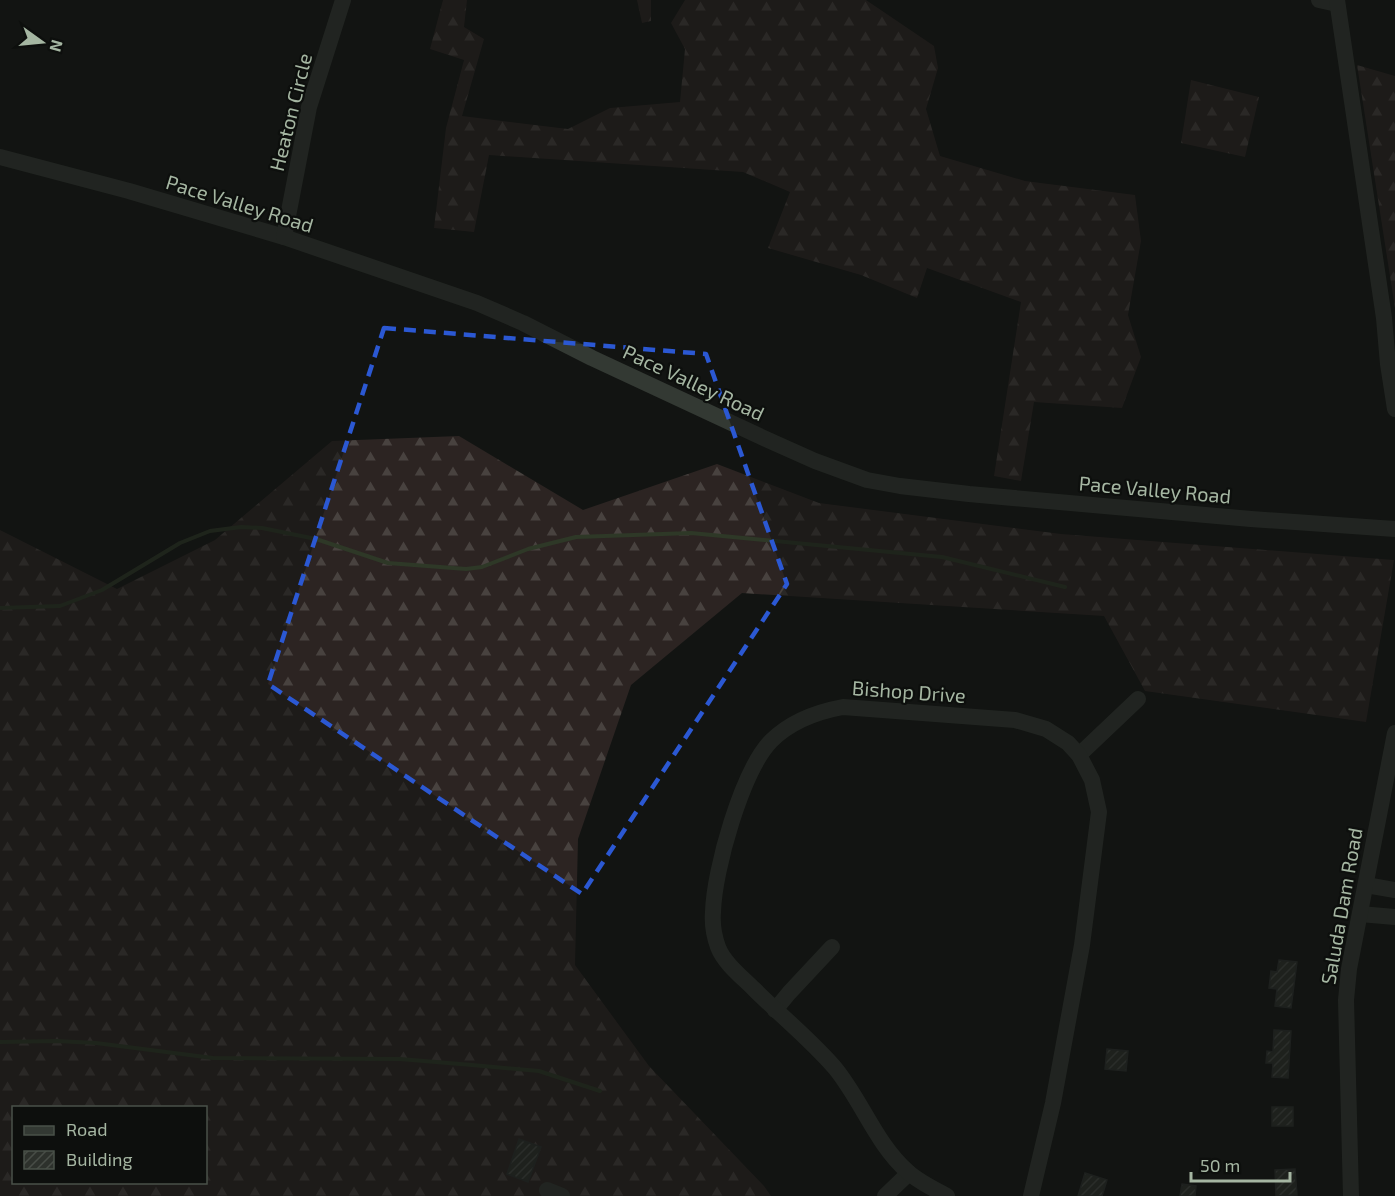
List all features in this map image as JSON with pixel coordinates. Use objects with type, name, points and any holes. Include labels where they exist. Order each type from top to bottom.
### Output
[{"type":"street","name":"Heaton Circle","points":[[284,237],[309,107],[343,0]]},
{"type":"street","points":[[1319,0],[1337,2],[1394,399]]},
{"type":"street","name":"Pace Valley Road","points":[[0,157],[129,191],[284,237],[477,303],[768,440],[815,461],[867,480],[969,494],[1251,519],[1395,529]]},
{"type":"street","points":[[1078,755],[1138,699]]},
{"type":"street","name":"Bishop Drive","points":[[947,1196],[909,1173],[882,1140],[835,1068],[740,975],[720,951],[715,937],[712,913],[716,880],[750,772],[770,742],[793,723],[817,712],[843,706],[1015,720],[1046,729],[1068,743],[1078,755],[1092,780],[1099,812],[1082,945],[1053,1103],[1031,1196]]},
{"type":"street","name":"Saluda Dam Road","points":[[1351,1196],[1346,1000],[1360,914],[1392,764],[1395,733]]},
{"type":"street","points":[[1366,885],[1395,890]]},
{"type":"street","points":[[1360,914],[1395,917]]},
{"type":"street","points":[[776,1010],[832,947]]},
{"type":"street","points":[[885,1196],[909,1173]]},
{"type":"highlighted area","points":[[384,328],[706,354],[787,584],[582,894],[268,684]]},
{"type":"green space","points":[[443,0],[467,0],[464,27],[484,39],[462,116],[568,129],[610,108],[680,102],[685,49],[671,23],[685,0],[866,0],[934,46],[938,68],[926,109],[940,156],[1025,181],[1135,195],[1141,241],[1128,315],[1141,357],[1122,408],[1034,402],[1021,481],[994,476],[1021,302],[927,268],[917,298],[861,275],[768,248],[790,192],[743,172],[489,155],[474,232],[434,228],[446,128],[464,60],[430,49]]},
{"type":"green space","points":[[637,0],[651,0],[651,21],[642,23]]},
{"type":"green space","points":[[1357,65],[1395,76],[1395,308]]},
{"type":"green space","points":[[1191,80],[1259,97],[1245,157],[1181,143]]},
{"type":"green space","points":[[459,436],[583,510],[717,464],[819,503],[1061,534],[1394,560],[1366,722],[1145,691],[1104,616],[742,593],[631,685],[578,839],[575,965],[649,1066],[771,1196],[0,1196],[0,530],[117,589],[215,540],[332,441]]},
{"type":"building","points":[[1279,960],[1297,962],[1291,1008],[1275,1006],[1277,989],[1269,988],[1271,971],[1277,972]]},
{"type":"building","points":[[1274,1030],[1291,1031],[1288,1078],[1272,1077],[1273,1063],[1266,1063],[1267,1051],[1273,1052]]},
{"type":"building","points":[[1107,1049],[1128,1051],[1126,1071],[1105,1069]]},
{"type":"building","points":[[1272,1107],[1293,1107],[1293,1126],[1272,1126]]},
{"type":"building","points":[[519,1139],[541,1147],[528,1182],[507,1174]]},
{"type":"building","points":[[1295,1169],[1297,1195],[1276,1196],[1275,1170]]},
{"type":"building","points":[[1085,1173],[1107,1180],[1102,1196],[1078,1196]]},
{"type":"building","points":[[1182,1184],[1196,1186],[1195,1196],[1180,1196]]},
{"type":"waterway","points":[[0,608],[60,606],[102,590],[180,543],[210,531],[241,527],[262,528],[316,539],[388,563],[466,569],[482,567],[528,549],[576,537],[691,533],[942,557],[1065,587]]},
{"type":"waterway","points":[[0,1042],[96,1043],[213,1058],[400,1059],[539,1071],[600,1091]]}]
